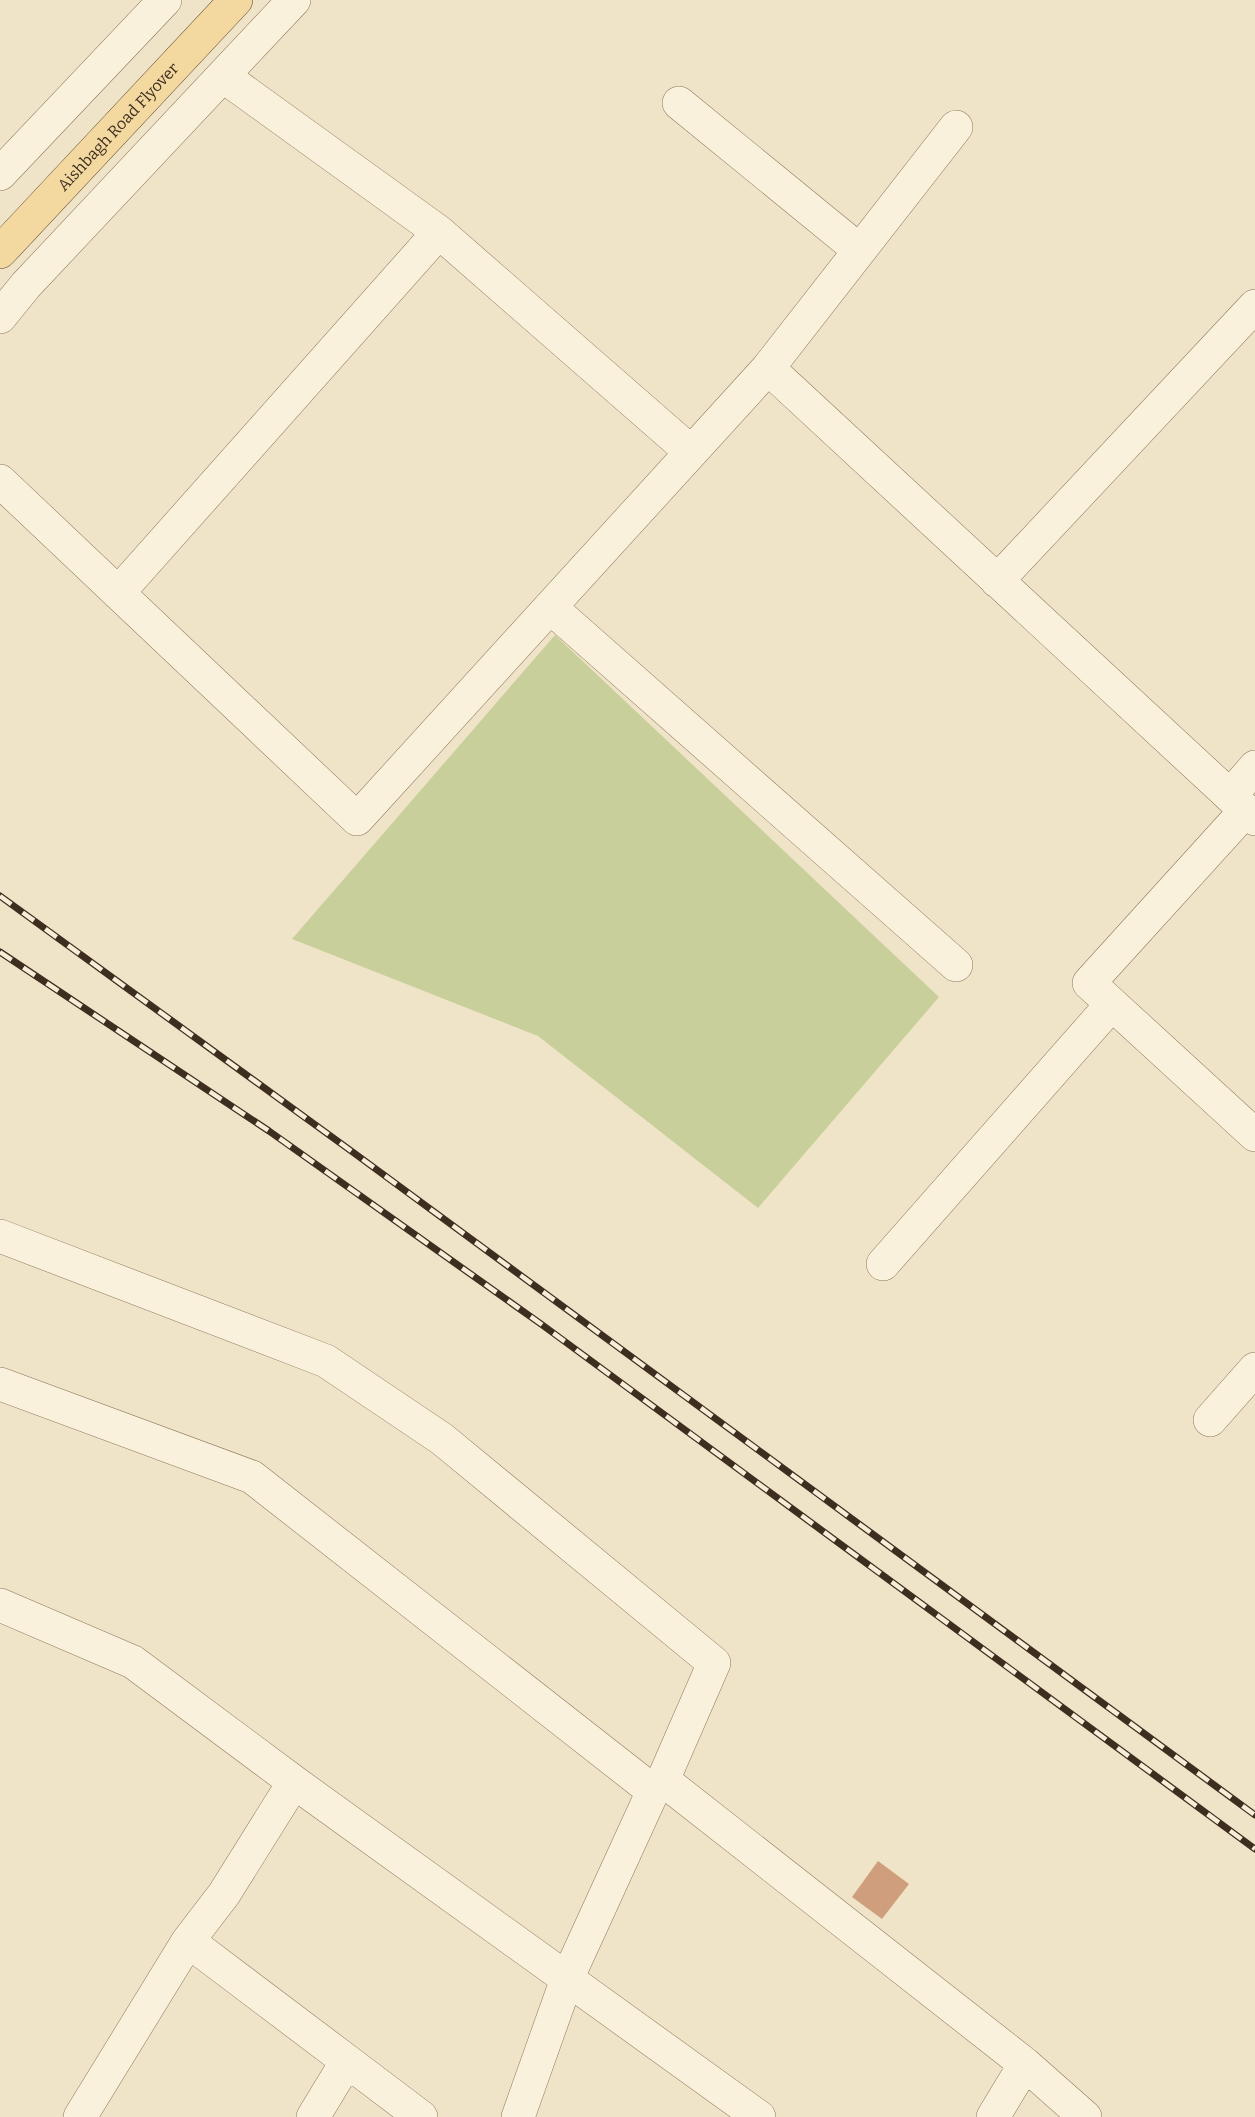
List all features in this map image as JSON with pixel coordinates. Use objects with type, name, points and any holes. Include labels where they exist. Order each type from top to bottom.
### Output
[{"type":"main road","name":"Aishbagh Road Flyover","points":[[0,252],[236,0]]},
{"type":"street","points":[[0,174],[165,0]]},
{"type":"street","points":[[0,317],[13,276],[223,76],[294,0]]},
{"type":"street","points":[[223,76],[439,232],[691,452]]},
{"type":"street","points":[[679,103],[860,250]]},
{"type":"street","points":[[0,482],[357,819],[768,368],[956,127]]},
{"type":"street","points":[[118,593],[439,232]]},
{"type":"street","points":[[997,581],[1255,306]]},
{"type":"street","points":[[768,368],[1244,808]]},
{"type":"street","points":[[550,607],[956,964]]},
{"type":"street","points":[[1255,767],[1244,808],[1089,983],[1255,1135]]},
{"type":"street","points":[[883,1264],[1112,1004]]},
{"type":"street","points":[[0,1236],[326,1361],[442,1439],[714,1663],[567,1979],[518,2117]]},
{"type":"street","points":[[1210,1420],[1255,1370]]},
{"type":"street","points":[[0,1384],[252,1478],[1025,2064],[1085,2117]]},
{"type":"street","points":[[0,1605],[133,1662],[751,2115]]},
{"type":"street","points":[[80,2117],[188,1941],[224,1894],[294,1782]]},
{"type":"street","points":[[188,1941],[421,2117]]},
{"type":"street","points":[[313,2117],[347,2061]]},
{"type":"street","points":[[993,2117],[1025,2064]]},
{"type":"green space","points":[[555,635],[939,997],[758,1208],[538,1036],[292,939]]},
{"type":"building","points":[[878,1861],[909,1884],[882,1919],[852,1897]]},
{"type":"railway","points":[[0,896],[1255,1815]]},
{"type":"railway","points":[[0,952],[269,1131],[541,1324],[1255,1849]]}]
